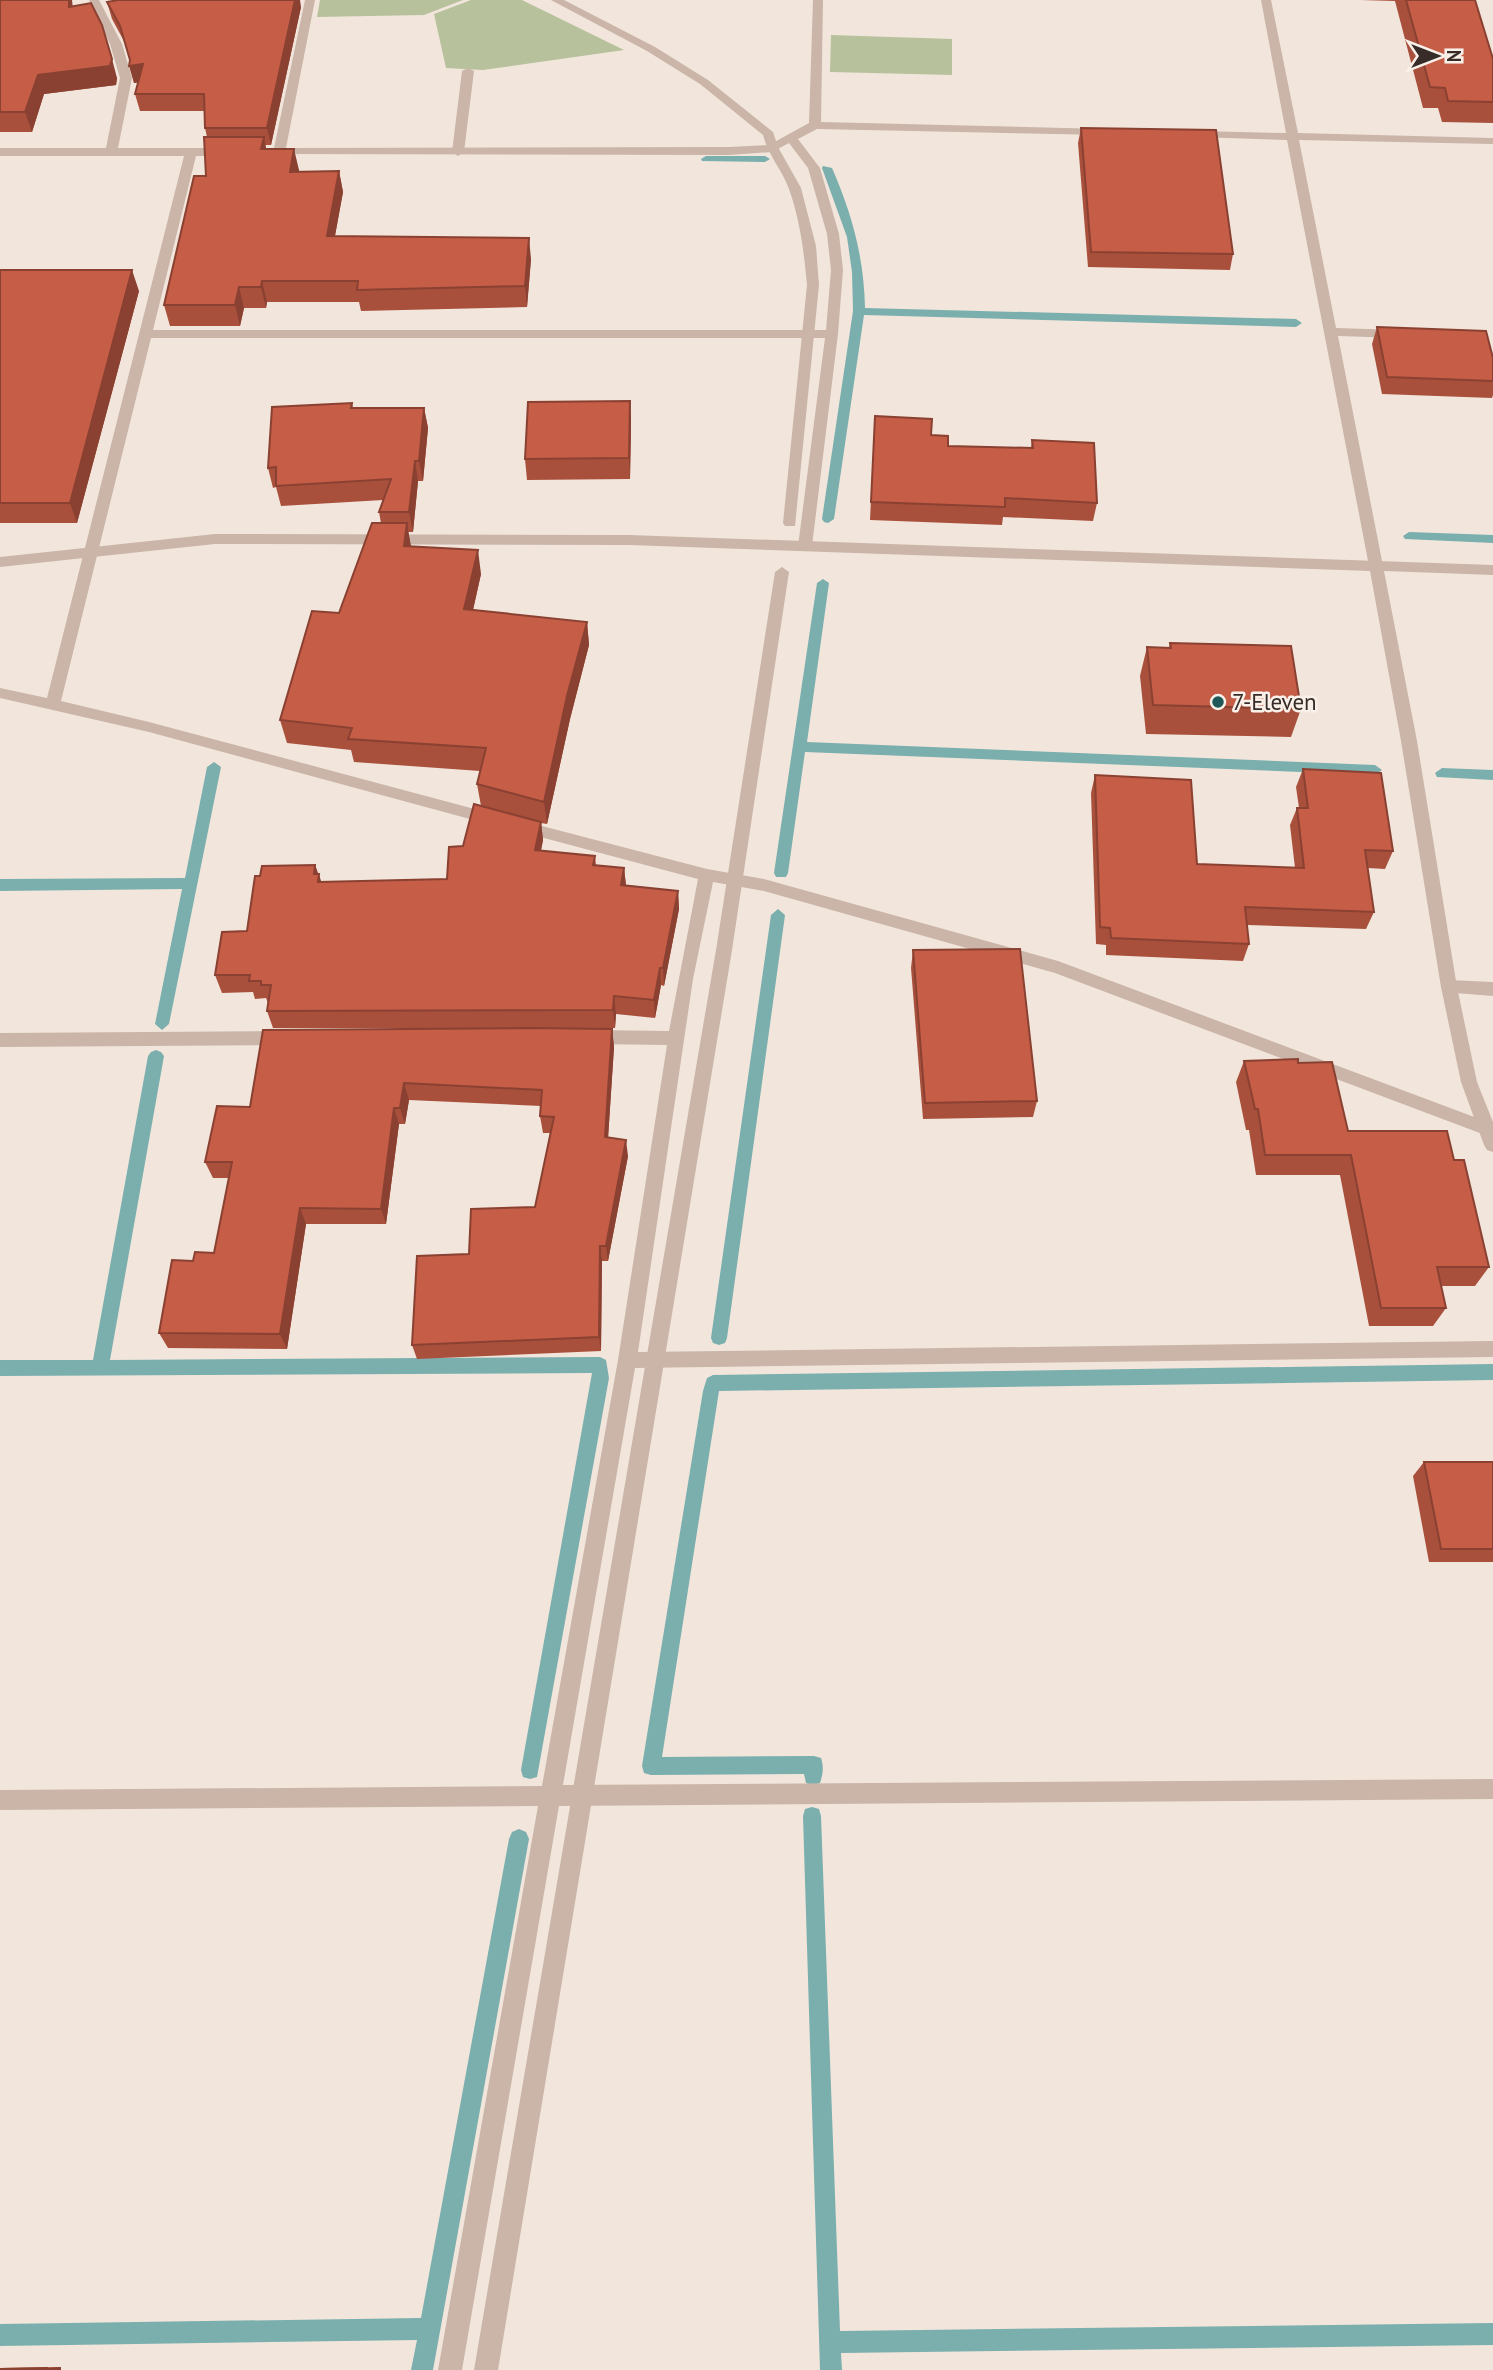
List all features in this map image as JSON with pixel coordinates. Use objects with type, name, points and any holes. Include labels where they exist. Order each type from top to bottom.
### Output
[{"type":"street","points":[[94,0],[117,44],[127,78],[111,152]]},
{"type":"street","points":[[279,152],[310,0]]},
{"type":"street","points":[[556,0],[651,49],[704,82],[769,134],[772,149],[779,156],[795,188],[810,246],[813,285],[790,523]]},
{"type":"street","points":[[815,125],[818,0]]},
{"type":"street","points":[[1266,0],[1409,741],[1449,987],[1469,1082],[1491,1135]]},
{"type":"street","points":[[458,152],[468,71]]},
{"type":"street","points":[[0,152],[729,151],[772,149],[815,125],[1115,132]]},
{"type":"street","points":[[1183,134],[1493,141]]},
{"type":"street","points":[[791,138],[814,168],[834,234],[837,271],[832,334],[805,545]]},
{"type":"street","points":[[53,703],[191,152]]},
{"type":"street","points":[[1330,332],[1411,334]]},
{"type":"street","points":[[146,334],[832,334]]},
{"type":"street","points":[[0,562],[215,540],[629,540],[1493,570]]},
{"type":"street","points":[[486,2370],[655,1360],[782,572]]},
{"type":"street","points":[[0,693],[53,703],[707,875],[764,886],[1058,968],[1491,1135]]},
{"type":"street","points":[[450,2370],[627,1360],[676,1038],[707,875]]},
{"type":"street","points":[[1449,987],[1493,989]]},
{"type":"street","points":[[572,1037],[676,1038]]},
{"type":"street","points":[[0,1040],[301,1038]]},
{"type":"street","points":[[627,1360],[1493,1349]]},
{"type":"street","points":[[0,1800],[1493,1789]]},
{"type":"green space","points":[[320,0],[463,0],[424,15],[317,17]]},
{"type":"green space","points":[[471,0],[522,0],[624,50],[483,70],[446,68],[434,14]]},
{"type":"green space","points":[[831,35],[952,39],[952,75],[830,72]]},
{"type":"building","points":[[0,0],[69,0],[69,7],[91,3],[102,25],[112,59],[110,66],[38,75],[25,112],[0,112]]},
{"type":"building","points":[[295,0],[267,128],[205,128],[204,94],[135,94],[143,64],[129,66],[130,60],[120,26],[107,2]]},
{"type":"building","points":[[1406,0],[1475,0],[1493,59],[1493,102],[1448,101],[1445,88],[1430,87]]},
{"type":"building","points":[[1081,128],[1216,130],[1233,254],[1091,252]]},
{"type":"building","points":[[204,137],[264,137],[261,149],[294,149],[290,172],[339,171],[327,236],[529,238],[525,286],[357,290],[358,281],[262,281],[261,287],[239,287],[235,305],[164,305],[194,176],[206,176]]},
{"type":"building","points":[[0,270],[132,270],[70,503],[0,503]]},
{"type":"building","points":[[1377,327],[1486,331],[1493,358],[1493,381],[1387,377]]},
{"type":"building","points":[[630,401],[629,458],[525,459],[528,402]]},
{"type":"building","points":[[352,403],[351,408],[424,408],[419,461],[415,461],[409,512],[379,512],[391,479],[276,486],[276,467],[268,468],[272,407]]},
{"type":"building","points":[[875,416],[932,419],[931,435],[948,436],[948,446],[1033,448],[1032,440],[1094,443],[1097,503],[1005,498],[1005,507],[871,502]]},
{"type":"building","points":[[372,523],[407,523],[404,546],[478,550],[464,609],[587,622],[567,696],[544,802],[477,784],[486,748],[348,739],[352,728],[280,720],[312,611],[339,613]]},
{"type":"building","points":[[1170,643],[1291,646],[1301,709],[1153,705],[1147,647],[1171,648]]},
{"type":"building","points":[[1303,769],[1381,773],[1393,851],[1365,850],[1374,912],[1245,907],[1249,944],[1111,938],[1110,928],[1100,927],[1095,775],[1191,780],[1197,864],[1304,868],[1297,808],[1308,808]]},
{"type":"building","points":[[474,804],[541,822],[535,850],[595,856],[593,865],[624,868],[621,885],[678,891],[654,1000],[614,996],[613,1010],[267,1011],[271,985],[261,985],[261,981],[249,981],[250,975],[215,975],[222,932],[247,931],[255,876],[260,876],[262,866],[315,865],[314,874],[319,874],[318,882],[447,879],[449,847],[463,846]]},
{"type":"building","points":[[1020,949],[1037,1101],[925,1103],[913,950]]},
{"type":"building","points":[[612,1029],[605,1137],[626,1140],[606,1246],[600,1246],[599,1337],[412,1345],[417,1256],[469,1254],[471,1209],[535,1207],[554,1117],[540,1116],[542,1090],[404,1083],[400,1108],[394,1108],[381,1209],[300,1208],[280,1334],[159,1333],[172,1260],[193,1261],[195,1252],[214,1253],[232,1162],[205,1162],[217,1106],[250,1107],[263,1030]]},
{"type":"building","points":[[1298,1059],[1298,1063],[1332,1062],[1348,1131],[1447,1131],[1454,1160],[1464,1160],[1489,1267],[1437,1267],[1446,1308],[1381,1308],[1351,1155],[1265,1155],[1258,1109],[1255,1109],[1244,1061]]},
{"type":"building","points":[[1424,1462],[1493,1462],[1493,1549],[1441,1549]]},
{"type":"building","points":[[0,2369],[47,2370],[0,2370]]},
{"type":"waterway","points":[[706,159],[765,159]]},
{"type":"waterway","points":[[827,168],[852,237],[858,272],[859,311]]},
{"type":"waterway","points":[[828,519],[859,311]]},
{"type":"waterway","points":[[859,311],[1296,323]]},
{"type":"waterway","points":[[1409,536],[1493,539]]},
{"type":"waterway","points":[[781,873],[823,583]]},
{"type":"waterway","points":[[801,747],[1375,770]]},
{"type":"waterway","points":[[191,883],[214,767]]},
{"type":"waterway","points":[[1442,773],[1493,775]]},
{"type":"waterway","points":[[0,885],[191,883]]},
{"type":"waterway","points":[[162,1024],[191,883]]},
{"type":"waterway","points":[[719,1338],[778,915]]},
{"type":"waterway","points":[[100,1367],[156,1056]]},
{"type":"waterway","points":[[100,1367],[600,1365],[601,1378],[530,1770]]},
{"type":"waterway","points":[[0,1368],[100,1367]]},
{"type":"waterway","points":[[713,1383],[1493,1372]]},
{"type":"waterway","points":[[711,1391],[651,1766],[814,1765],[813,1776]]},
{"type":"waterway","points":[[812,1816],[830,2342]]},
{"type":"waterway","points":[[422,2370],[519,1839]]},
{"type":"waterway","points":[[0,2335],[429,2329]]},
{"type":"waterway","points":[[830,2342],[1493,2334]]},
{"type":"waterway","points":[[830,2342],[831,2370]]},
{"type":"place","name":"7-Eleven","points":[[1218,702]]}]
